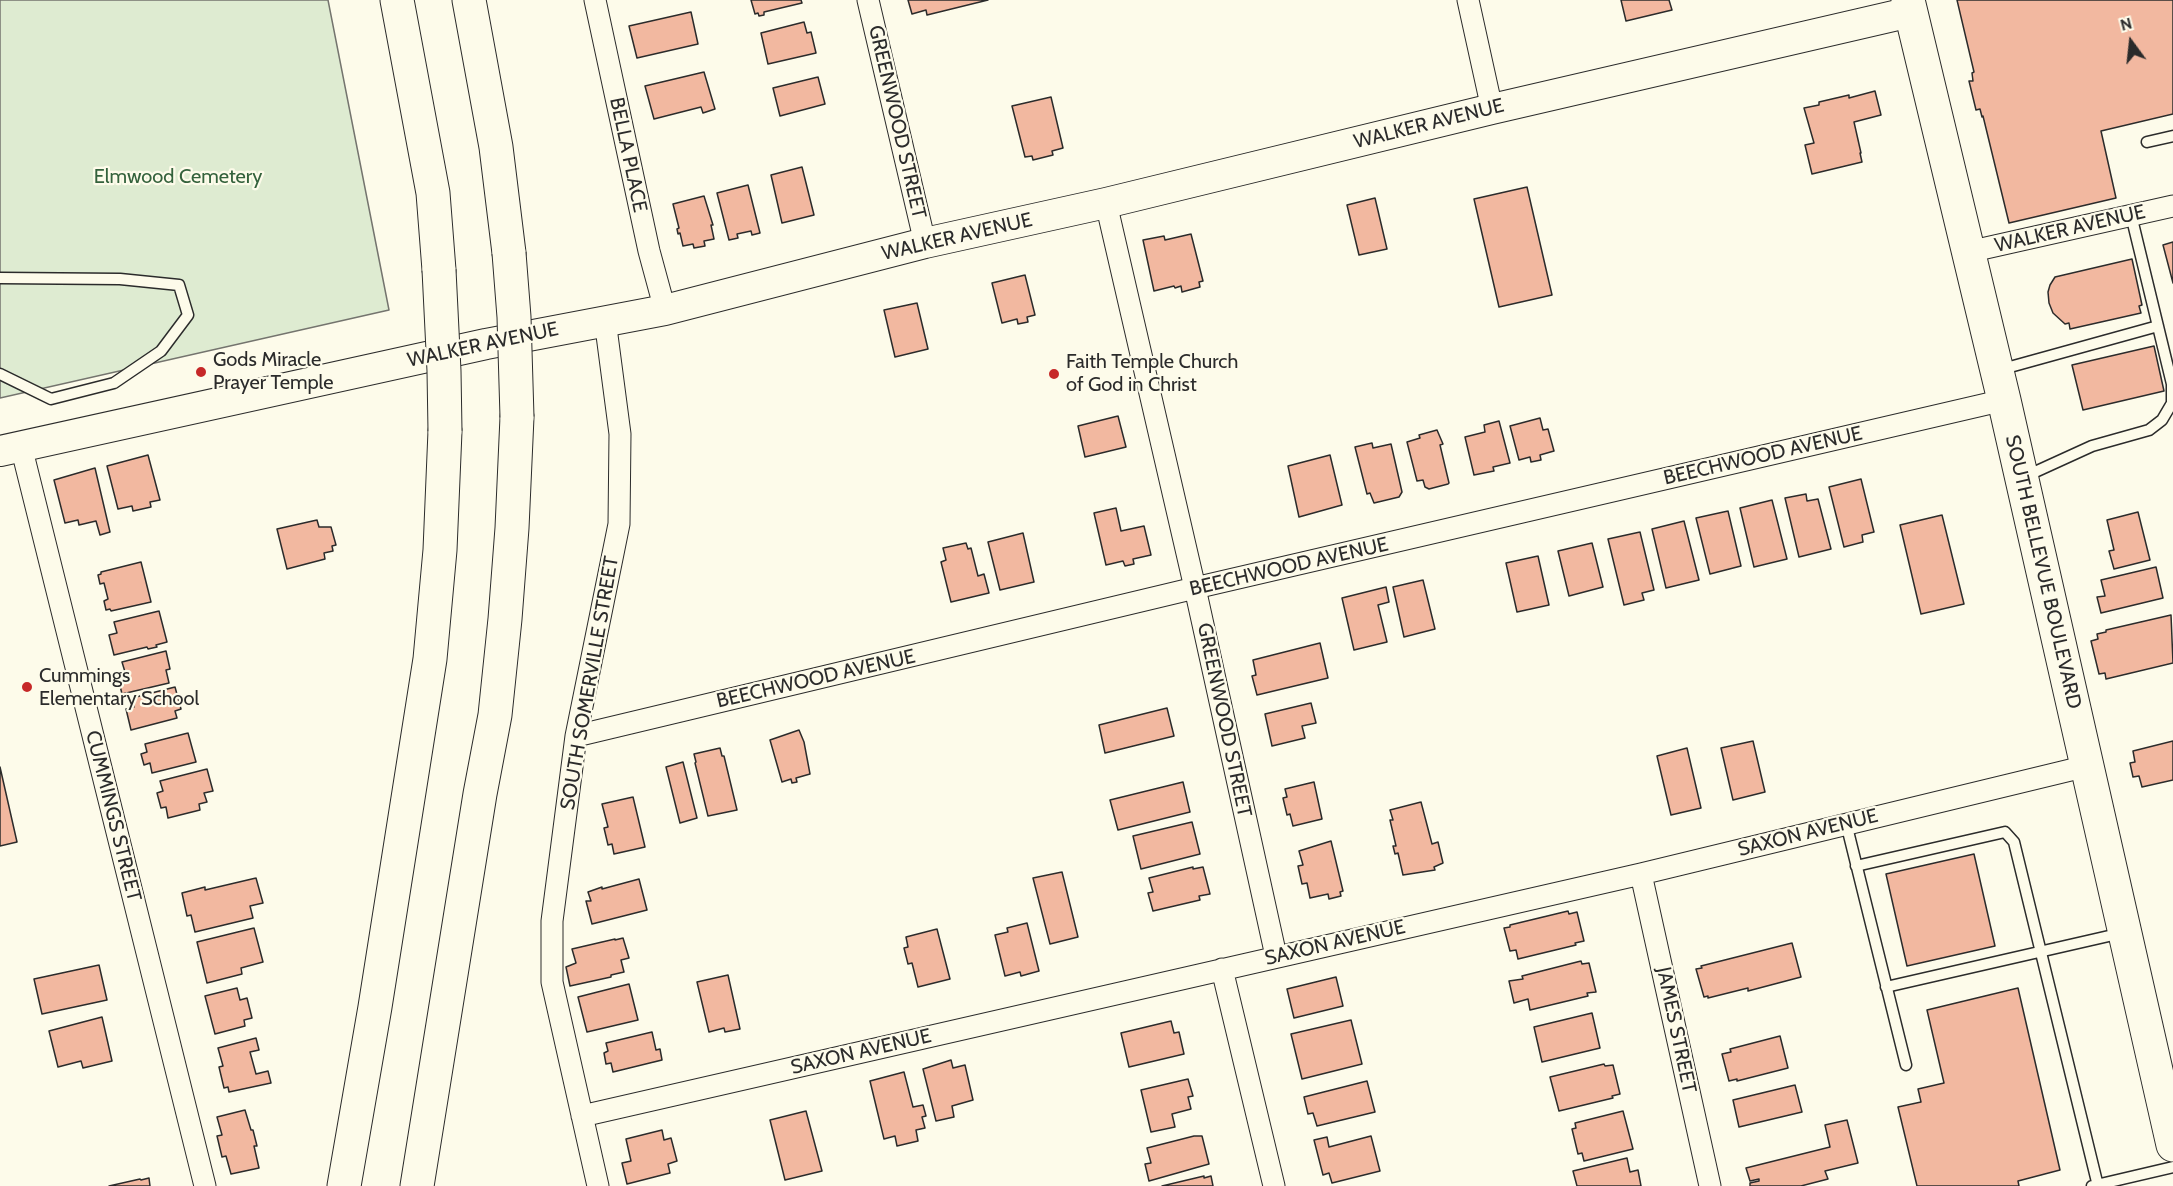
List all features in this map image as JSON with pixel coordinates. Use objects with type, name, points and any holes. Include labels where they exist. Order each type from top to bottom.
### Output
[{"type":"main road","points":[[344,1186],[379,984],[430,659],[440,550],[445,431],[444,371],[433,193],[397,0]]},
{"type":"main road","points":[[417,1186],[480,794],[495,715],[512,540],[517,417],[514,317],[509,252],[496,147],[469,0]]},
{"type":"main road","name":"SOUTH BELLEVUE BOULEVARD","points":[[1910,6],[2000,386],[2125,933],[2169,1112],[2173,1145]]},
{"type":"street","name":"BELLA PLACE","points":[[595,0],[649,251],[665,310]]},
{"type":"street","name":"GREENWOOD STREET","points":[[868,0],[925,243]]},
{"type":"street","points":[[1468,0],[1492,109]]},
{"type":"street","name":"WALKER AVENUE","points":[[10,449],[486,344],[665,310],[925,243],[1106,203],[1910,6]]},
{"type":"street","name":"GREENWOOD STREET","points":[[1106,203],[1195,588],[1276,956]]},
{"type":"street","name":"WALKER AVENUE","points":[[1968,252],[2173,206]]},
{"type":"street","name":"SOUTH SOMERVILLE STREET","points":[[598,1186],[552,982],[552,921],[576,736],[619,524],[620,434],[605,320]]},
{"type":"street","name":"BEECHWOOD AVENUE","points":[[576,736],[1195,588],[2000,386]]},
{"type":"street","name":"CUMMINGS STREET","points":[[10,449],[205,1186]]},
{"type":"street","name":"SAXON AVENUE","points":[[582,1116],[1641,874],[2087,766]]},
{"type":"street","name":"JAMES STREET","points":[[1641,874],[1710,1186]]},
{"type":"street","points":[[1222,969],[1274,1186]]},
{"type":"lane","points":[[2147,142],[2173,136]]},
{"type":"lane","points":[[2021,478],[2092,446],[2149,430],[2162,420],[2172,403],[2172,384],[2131,215]]},
{"type":"lane","points":[[0,278],[120,279],[179,285],[188,315],[161,351],[114,383],[51,399],[0,374]]},
{"type":"lane","points":[[2000,386],[2158,326]]},
{"type":"lane","points":[[1846,823],[1906,1065]]},
{"type":"lane","points":[[1856,866],[2005,832],[2014,842],[2096,1186],[2173,1167]]},
{"type":"lane","points":[[1886,987],[2125,933]]},
{"type":"green space","name":"Elmwood Cemetery","points":[[0,0],[328,0],[389,310],[0,398]]},
{"type":"building","points":[[751,0],[801,0],[802,3],[764,12],[764,15],[759,16],[758,13],[755,14]]},
{"type":"building","points":[[908,0],[988,0],[927,15],[926,10],[912,14]]},
{"type":"building","points":[[1621,0],[1669,0],[1672,10],[1626,21]]},
{"type":"building","points":[[1957,0],[2173,0],[2173,114],[2101,131],[2116,198],[2009,223],[1983,116],[1980,109],[1976,110],[1969,81],[1973,81],[1972,73],[1974,72]]},
{"type":"building","points":[[691,12],[698,44],[637,58],[629,26]]},
{"type":"building","points":[[804,22],[807,33],[811,32],[816,53],[768,64],[761,33]]},
{"type":"building","points":[[704,72],[715,109],[703,113],[701,107],[654,119],[645,86]]},
{"type":"building","points":[[818,77],[825,104],[780,116],[773,88]]},
{"type":"building","points":[[1875,91],[1881,115],[1854,122],[1862,162],[1812,174],[1805,145],[1814,143],[1804,108],[1819,105],[1819,102],[1849,95],[1849,98]]},
{"type":"building","points":[[1051,97],[1063,148],[1052,151],[1053,155],[1033,160],[1032,156],[1025,157],[1012,106]]},
{"type":"building","points":[[802,167],[814,215],[782,223],[771,175]]},
{"type":"building","points":[[748,185],[760,233],[752,235],[751,231],[737,234],[738,238],[729,240],[717,193]]},
{"type":"building","points":[[1527,187],[1552,295],[1499,307],[1474,199]]},
{"type":"building","points":[[704,196],[713,225],[711,225],[714,239],[704,241],[705,246],[694,248],[693,244],[683,246],[680,233],[678,234],[677,229],[679,228],[673,204]]},
{"type":"building","points":[[1375,198],[1387,249],[1359,255],[1347,205]]},
{"type":"building","points":[[1191,234],[1203,281],[1199,282],[1200,287],[1182,292],[1181,286],[1154,291],[1143,240],[1164,236],[1165,240]]},
{"type":"building","points":[[2173,242],[2173,283],[2163,245]]},
{"type":"building","points":[[2132,259],[2142,305],[2139,306],[2141,313],[2070,329],[2069,323],[2065,324],[2053,313],[2048,292],[2055,277]]},
{"type":"building","points":[[1025,275],[1035,315],[1027,317],[1028,322],[1018,324],[1017,319],[1002,323],[992,283]]},
{"type":"building","points":[[917,303],[928,349],[895,357],[884,310]]},
{"type":"building","points":[[2154,346],[2164,391],[2083,410],[2072,365]]},
{"type":"building","points":[[1118,416],[1126,447],[1085,457],[1078,426]]},
{"type":"building","points":[[1540,418],[1543,430],[1548,429],[1554,451],[1540,455],[1541,460],[1531,462],[1530,457],[1519,460],[1510,426]]},
{"type":"building","points":[[1499,421],[1510,463],[1493,467],[1494,471],[1474,475],[1465,437],[1485,432],[1484,425]]},
{"type":"building","points":[[1437,430],[1443,444],[1440,445],[1449,483],[1429,489],[1425,487],[1423,480],[1417,481],[1407,442],[1420,438],[1419,435]]},
{"type":"building","points":[[1372,443],[1373,448],[1391,444],[1402,492],[1399,497],[1374,503],[1370,493],[1367,494],[1355,447]]},
{"type":"building","points":[[148,455],[160,500],[150,502],[151,507],[133,511],[132,506],[118,509],[107,466]]},
{"type":"building","points":[[1330,455],[1342,505],[1299,517],[1288,466]]},
{"type":"building","points":[[95,468],[110,532],[100,535],[96,521],[79,525],[78,520],[65,523],[54,480]]},
{"type":"building","points":[[1861,479],[1874,532],[1862,535],[1863,542],[1844,547],[1829,487]]},
{"type":"building","points":[[1806,494],[1807,501],[1818,499],[1831,549],[1799,557],[1785,498]]},
{"type":"building","points":[[1772,500],[1787,559],[1754,567],[1740,508]]},
{"type":"building","points":[[1116,508],[1121,531],[1144,526],[1151,555],[1133,559],[1134,564],[1125,566],[1123,561],[1106,565],[1094,513]]},
{"type":"building","points":[[1728,511],[1741,566],[1710,574],[1696,518]]},
{"type":"building","points":[[2138,512],[2150,560],[2114,569],[2109,551],[2114,550],[2107,520]]},
{"type":"building","points":[[1942,515],[1964,604],[1921,614],[1900,525]]},
{"type":"building","points":[[317,520],[319,527],[331,527],[336,545],[332,546],[333,551],[324,553],[325,559],[287,569],[277,529]]},
{"type":"building","points":[[1684,521],[1699,580],[1666,588],[1652,529]]},
{"type":"building","points":[[1640,532],[1654,590],[1642,593],[1644,600],[1624,605],[1608,539]]},
{"type":"building","points":[[1023,533],[1034,582],[1000,590],[988,542]]},
{"type":"building","points":[[966,543],[968,549],[971,548],[978,576],[984,574],[989,593],[951,602],[941,562],[946,560],[943,548]]},
{"type":"building","points":[[1592,543],[1603,587],[1569,596],[1558,551]]},
{"type":"building","points":[[1538,556],[1549,605],[1517,612],[1506,563]]},
{"type":"building","points":[[141,562],[151,602],[111,611],[106,610],[104,601],[108,599],[104,583],[100,584],[98,575],[101,572]]},
{"type":"building","points":[[2156,567],[2163,598],[2101,613],[2097,597],[2105,596],[2101,580]]},
{"type":"building","points":[[1423,580],[1435,629],[1404,637],[1393,587]]},
{"type":"building","points":[[1386,587],[1389,602],[1378,605],[1387,642],[1354,650],[1342,598]]},
{"type":"building","points":[[159,611],[167,642],[156,645],[157,647],[148,649],[147,647],[114,655],[109,635],[117,633],[114,622]]},
{"type":"building","points":[[2171,615],[2173,663],[2106,679],[2105,673],[2099,674],[2091,641],[2098,639],[2097,634]]},
{"type":"building","points":[[1320,643],[1328,678],[1257,695],[1252,676],[1256,675],[1253,660]]},
{"type":"building","points":[[166,651],[170,669],[166,670],[169,683],[122,694],[117,673],[125,672],[122,662]]},
{"type":"building","points":[[175,687],[181,709],[175,711],[177,718],[131,730],[126,709],[134,707],[132,698]]},
{"type":"building","points":[[1311,703],[1316,723],[1302,726],[1305,738],[1272,746],[1265,714]]},
{"type":"building","points":[[1167,708],[1174,736],[1105,753],[1099,725]]},
{"type":"building","points":[[799,730],[804,742],[810,774],[796,778],[797,782],[792,783],[791,779],[782,782],[770,740]]},
{"type":"building","points":[[188,733],[196,762],[152,773],[150,763],[144,765],[141,754],[147,752],[145,744]]},
{"type":"building","points":[[1753,741],[1765,792],[1733,800],[1721,748]]},
{"type":"building","points":[[2173,741],[2173,780],[2142,787],[2139,776],[2133,777],[2130,763],[2135,762],[2133,751]]},
{"type":"building","points":[[720,748],[737,810],[708,816],[694,754]]},
{"type":"building","points":[[1687,748],[1701,808],[1671,815],[1657,756]]},
{"type":"building","points":[[683,762],[697,818],[680,823],[666,767]]},
{"type":"building","points":[[0,767],[17,842],[0,846]]},
{"type":"building","points":[[207,769],[213,791],[204,793],[207,802],[199,804],[200,810],[168,818],[166,807],[161,808],[157,793],[163,791],[160,781]]},
{"type":"building","points":[[1183,782],[1190,812],[1118,830],[1110,800]]},
{"type":"building","points":[[1314,782],[1322,819],[1293,826],[1290,814],[1287,815],[1283,798],[1287,797],[1285,789]]},
{"type":"building","points":[[633,797],[645,847],[614,854],[612,844],[608,845],[604,828],[608,827],[602,804]]},
{"type":"building","points":[[1421,802],[1432,844],[1438,842],[1443,863],[1434,867],[1435,870],[1403,875],[1398,853],[1395,854],[1393,846],[1396,846],[1390,810]]},
{"type":"building","points":[[1192,822],[1200,854],[1141,869],[1133,836]]},
{"type":"building","points":[[1331,841],[1343,891],[1340,892],[1341,896],[1329,899],[1328,894],[1310,898],[1307,883],[1302,884],[1298,866],[1303,865],[1299,851]]},
{"type":"building","points":[[1974,854],[1995,946],[1907,966],[1886,874]]},
{"type":"building","points":[[1193,867],[1193,869],[1203,867],[1210,894],[1199,896],[1200,900],[1153,911],[1148,893],[1153,892],[1149,878]]},
{"type":"building","points":[[1062,872],[1078,937],[1050,944],[1033,878]]},
{"type":"building","points":[[256,878],[263,903],[250,906],[253,918],[195,932],[191,915],[187,916],[182,893]]},
{"type":"building","points":[[639,879],[647,910],[592,924],[586,901],[591,901],[588,892]]},
{"type":"building","points":[[1568,911],[1569,914],[1577,912],[1584,941],[1518,959],[1516,950],[1510,951],[1504,928]]},
{"type":"building","points":[[1027,923],[1039,971],[1021,976],[1020,972],[1005,976],[995,935],[1008,932],[1007,928]]},
{"type":"building","points":[[254,928],[263,962],[241,968],[242,974],[207,983],[197,942]]},
{"type":"building","points":[[937,929],[950,979],[918,987],[912,963],[908,964],[904,948],[908,947],[906,937]]},
{"type":"building","points":[[623,938],[629,958],[621,960],[624,972],[570,986],[566,967],[576,963],[572,949]]},
{"type":"building","points":[[1792,943],[1801,977],[1748,991],[1748,988],[1704,997],[1696,969]]},
{"type":"building","points":[[1581,961],[1582,964],[1589,963],[1596,992],[1530,1010],[1528,999],[1514,1003],[1509,981],[1523,979],[1522,976]]},
{"type":"building","points":[[99,965],[107,1000],[42,1014],[34,979]]},
{"type":"building","points":[[728,975],[740,1029],[725,1032],[724,1028],[709,1032],[697,982]]},
{"type":"building","points":[[1336,977],[1343,1006],[1294,1018],[1287,989]]},
{"type":"building","points":[[629,984],[638,1020],[587,1032],[578,997]]},
{"type":"building","points":[[237,988],[240,1000],[247,998],[252,1018],[244,1020],[245,1026],[215,1034],[205,996]]},
{"type":"building","points":[[2018,988],[2060,1170],[2018,1181],[2019,1186],[1917,1186],[1898,1107],[1921,1102],[1918,1089],[1944,1083],[1927,1010]]},
{"type":"building","points":[[1592,1013],[1600,1048],[1542,1062],[1534,1027]]},
{"type":"building","points":[[102,1017],[112,1061],[83,1068],[81,1061],[58,1067],[49,1031]]},
{"type":"building","points":[[1351,1020],[1362,1064],[1302,1079],[1291,1034]]},
{"type":"building","points":[[1171,1021],[1174,1033],[1179,1032],[1184,1054],[1129,1067],[1121,1033]]},
{"type":"building","points":[[652,1032],[656,1050],[660,1049],[662,1060],[613,1072],[611,1063],[606,1064],[604,1053],[608,1051],[606,1043]]},
{"type":"building","points":[[1780,1036],[1788,1068],[1729,1081],[1722,1054],[1731,1052],[1730,1049]]},
{"type":"building","points":[[256,1038],[259,1050],[250,1052],[256,1074],[268,1071],[271,1083],[229,1092],[228,1087],[224,1088],[219,1067],[223,1066],[218,1048]]},
{"type":"building","points":[[951,1060],[953,1068],[965,1065],[973,1100],[952,1106],[954,1117],[936,1121],[923,1069]]},
{"type":"building","points":[[1604,1064],[1605,1066],[1613,1065],[1620,1094],[1612,1096],[1613,1098],[1559,1111],[1550,1077]]},
{"type":"building","points":[[904,1072],[913,1107],[923,1105],[926,1116],[922,1117],[925,1128],[916,1130],[918,1141],[897,1146],[895,1136],[884,1139],[870,1081]]},
{"type":"building","points":[[1188,1079],[1193,1096],[1188,1097],[1191,1109],[1172,1114],[1175,1127],[1151,1132],[1141,1090]]},
{"type":"building","points":[[1367,1081],[1375,1112],[1317,1126],[1313,1113],[1308,1114],[1304,1097]]},
{"type":"building","points":[[1795,1085],[1802,1112],[1739,1127],[1733,1100]]},
{"type":"building","points":[[245,1110],[257,1146],[254,1146],[259,1168],[231,1174],[226,1156],[222,1157],[217,1136],[222,1135],[217,1117]]},
{"type":"building","points":[[806,1111],[822,1171],[785,1180],[770,1120]]},
{"type":"building","points":[[1623,1111],[1633,1149],[1584,1161],[1582,1153],[1578,1154],[1572,1129],[1576,1128],[1575,1123]]},
{"type":"building","points":[[1847,1120],[1858,1163],[1825,1171],[1828,1179],[1801,1186],[1750,1186],[1750,1183],[1759,1181],[1759,1179],[1750,1181],[1746,1168],[1830,1147],[1825,1125]]},
{"type":"building","points":[[662,1130],[664,1140],[671,1138],[677,1161],[668,1164],[670,1173],[627,1184],[622,1163],[631,1161],[626,1139]]},
{"type":"building","points":[[1202,1136],[1209,1164],[1149,1181],[1145,1164],[1151,1163],[1147,1148]]},
{"type":"building","points":[[1371,1136],[1380,1171],[1332,1183],[1329,1173],[1323,1175],[1314,1140],[1327,1137],[1329,1147]]},
{"type":"building","points":[[1627,1158],[1630,1172],[1638,1170],[1641,1186],[1577,1186],[1573,1171]]},
{"type":"building","points":[[1204,1176],[1204,1178],[1211,1176],[1213,1186],[1162,1186]]},
{"type":"building","points":[[149,1178],[150,1186],[109,1186],[140,1179]]},
{"type":"place","name":"Gods Miracle Prayer Temple","points":[[201,372]]},
{"type":"place","name":"Faith Temple Church of God in Christ","points":[[1054,374]]},
{"type":"place","name":"Cummings Elementary School","points":[[27,687]]}]
